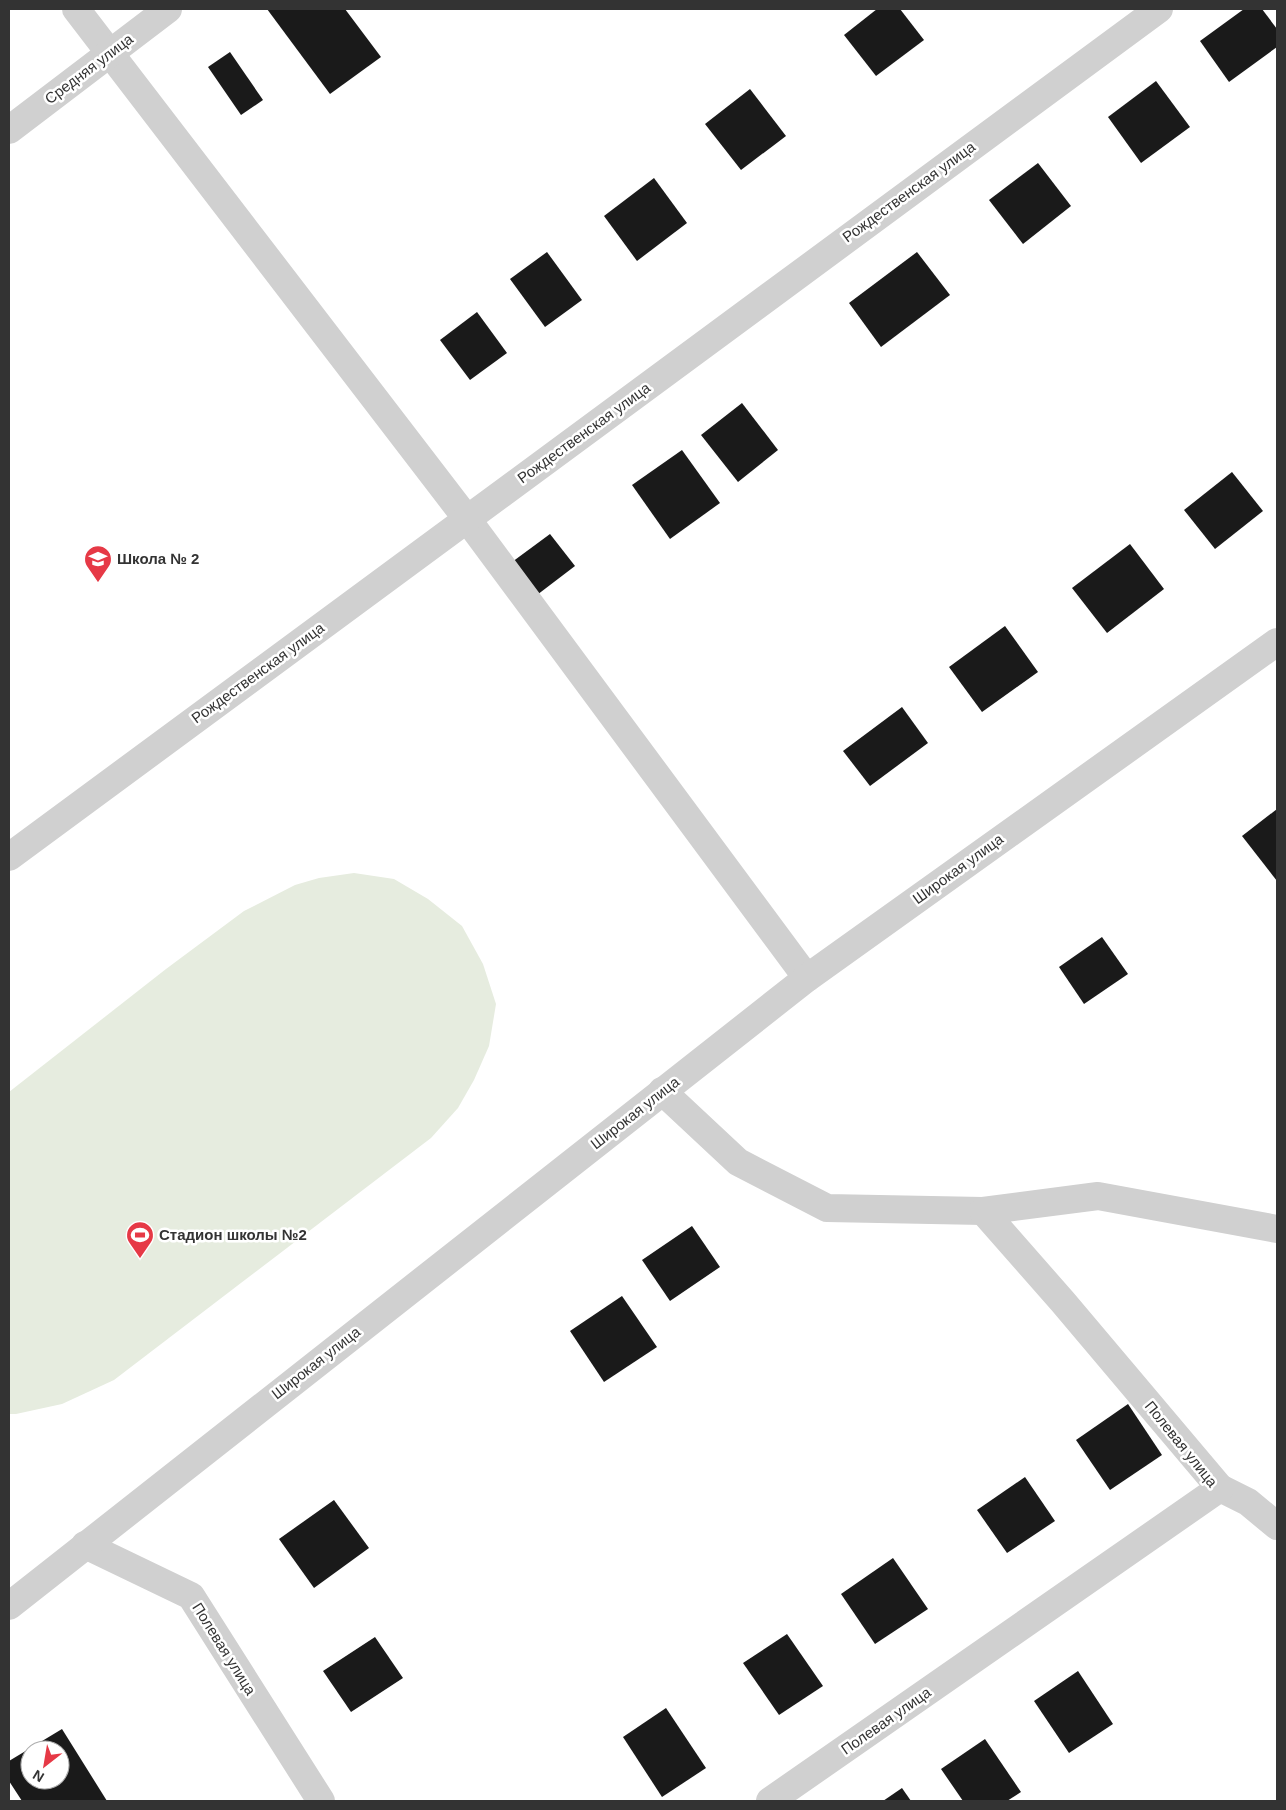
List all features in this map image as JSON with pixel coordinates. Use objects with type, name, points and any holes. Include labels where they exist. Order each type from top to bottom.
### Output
[{"type":"street","points":[[76,9],[111,52],[466,519],[806,978]]},
{"type":"street","name":"Средняя улица","points":[[9,130],[168,9]]},
{"type":"street","name":"Рождественская улица","points":[[9,857],[1158,9]]},
{"type":"street","name":"Широкая улица","points":[[9,1606],[806,978],[1277,642]]},
{"type":"street","points":[[662,1091],[738,1162],[827,1208],[983,1211],[1098,1196],[1277,1229]]},
{"type":"street","name":"Полевая улица","points":[[770,1801],[1220,1488],[1063,1302],[983,1211]]},
{"type":"street","points":[[1220,1488],[1248,1502],[1277,1526]]},
{"type":"street","name":"Полевая улица","points":[[85,1545],[191,1596],[321,1801]]},
{"type":"shaded area","name":"Стадион школы №2","points":[[354,873],[394,879],[428,899],[462,926],[483,964],[496,1004],[489,1046],[474,1080],[458,1108],[431,1138],[114,1380],[62,1404],[9,1414],[9,1092],[166,969],[244,911],[295,885],[319,878]]},
{"type":"building","points":[[267,9],[345,9],[381,57],[330,94]]},
{"type":"building","points":[[877,9],[900,9],[924,40],[876,76],[844,35]]},
{"type":"building","points":[[1244,9],[1262,9],[1277,29],[1277,47],[1229,82],[1200,41]]},
{"type":"building","points":[[230,52],[263,100],[241,115],[208,67]]},
{"type":"building","points":[[1156,81],[1190,127],[1141,163],[1108,117]]},
{"type":"building","points":[[750,89],[786,136],[741,170],[705,124]]},
{"type":"building","points":[[1038,163],[1071,206],[1023,244],[989,200]]},
{"type":"building","points":[[654,178],[687,223],[637,261],[604,216]]},
{"type":"building","points":[[547,252],[582,300],[545,327],[510,279]]},
{"type":"building","points":[[917,252],[950,295],[881,347],[849,303]]},
{"type":"building","points":[[477,312],[507,353],[470,380],[440,340]]},
{"type":"building","points":[[742,403],[778,450],[738,482],[701,435]]},
{"type":"building","points":[[682,450],[720,503],[670,539],[632,485]]},
{"type":"building","points":[[1232,472],[1263,511],[1215,549],[1184,510]]},
{"type":"building","points":[[550,534],[575,566],[533,598],[508,565]]},
{"type":"building","points":[[1130,544],[1164,589],[1107,633],[1072,588]]},
{"type":"building","points":[[1005,626],[1038,672],[982,712],[949,667]]},
{"type":"building","points":[[902,707],[928,743],[870,786],[843,751]]},
{"type":"building","points":[[1277,809],[1277,881],[1242,836]]},
{"type":"building","points":[[1102,937],[1128,974],[1084,1004],[1059,967]]},
{"type":"building","points":[[692,1226],[720,1267],[670,1301],[642,1260]]},
{"type":"building","points":[[622,1296],[657,1347],[604,1382],[570,1331]]},
{"type":"building","points":[[1128,1404],[1162,1455],[1110,1490],[1076,1440]]},
{"type":"building","points":[[1025,1477],[1055,1521],[1007,1553],[977,1510]]},
{"type":"building","points":[[334,1500],[369,1548],[314,1588],[279,1539]]},
{"type":"building","points":[[893,1558],[928,1609],[875,1644],[841,1594]]},
{"type":"building","points":[[787,1634],[823,1686],[779,1715],[743,1663]]},
{"type":"building","points":[[375,1637],[403,1678],[351,1712],[323,1671]]},
{"type":"building","points":[[1078,1671],[1113,1724],[1069,1753],[1034,1701]]},
{"type":"building","points":[[666,1708],[706,1768],[662,1797],[623,1737]]},
{"type":"building","points":[[62,1729],[69,1740],[44,1740]]},
{"type":"building","points":[[985,1739],[1021,1792],[1007,1801],[963,1801],[941,1769]]},
{"type":"building","points":[[70,1742],[107,1801],[22,1801],[9,1781],[9,1761],[20,1754],[20,1790],[70,1790]]},
{"type":"building","points":[[902,1788],[911,1801],[883,1801]]},
{"type":"place","name":"Школа № 2","points":[[98,583]]},
{"type":"place","name":"Стадион школы №2","points":[[140,1259]]}]
